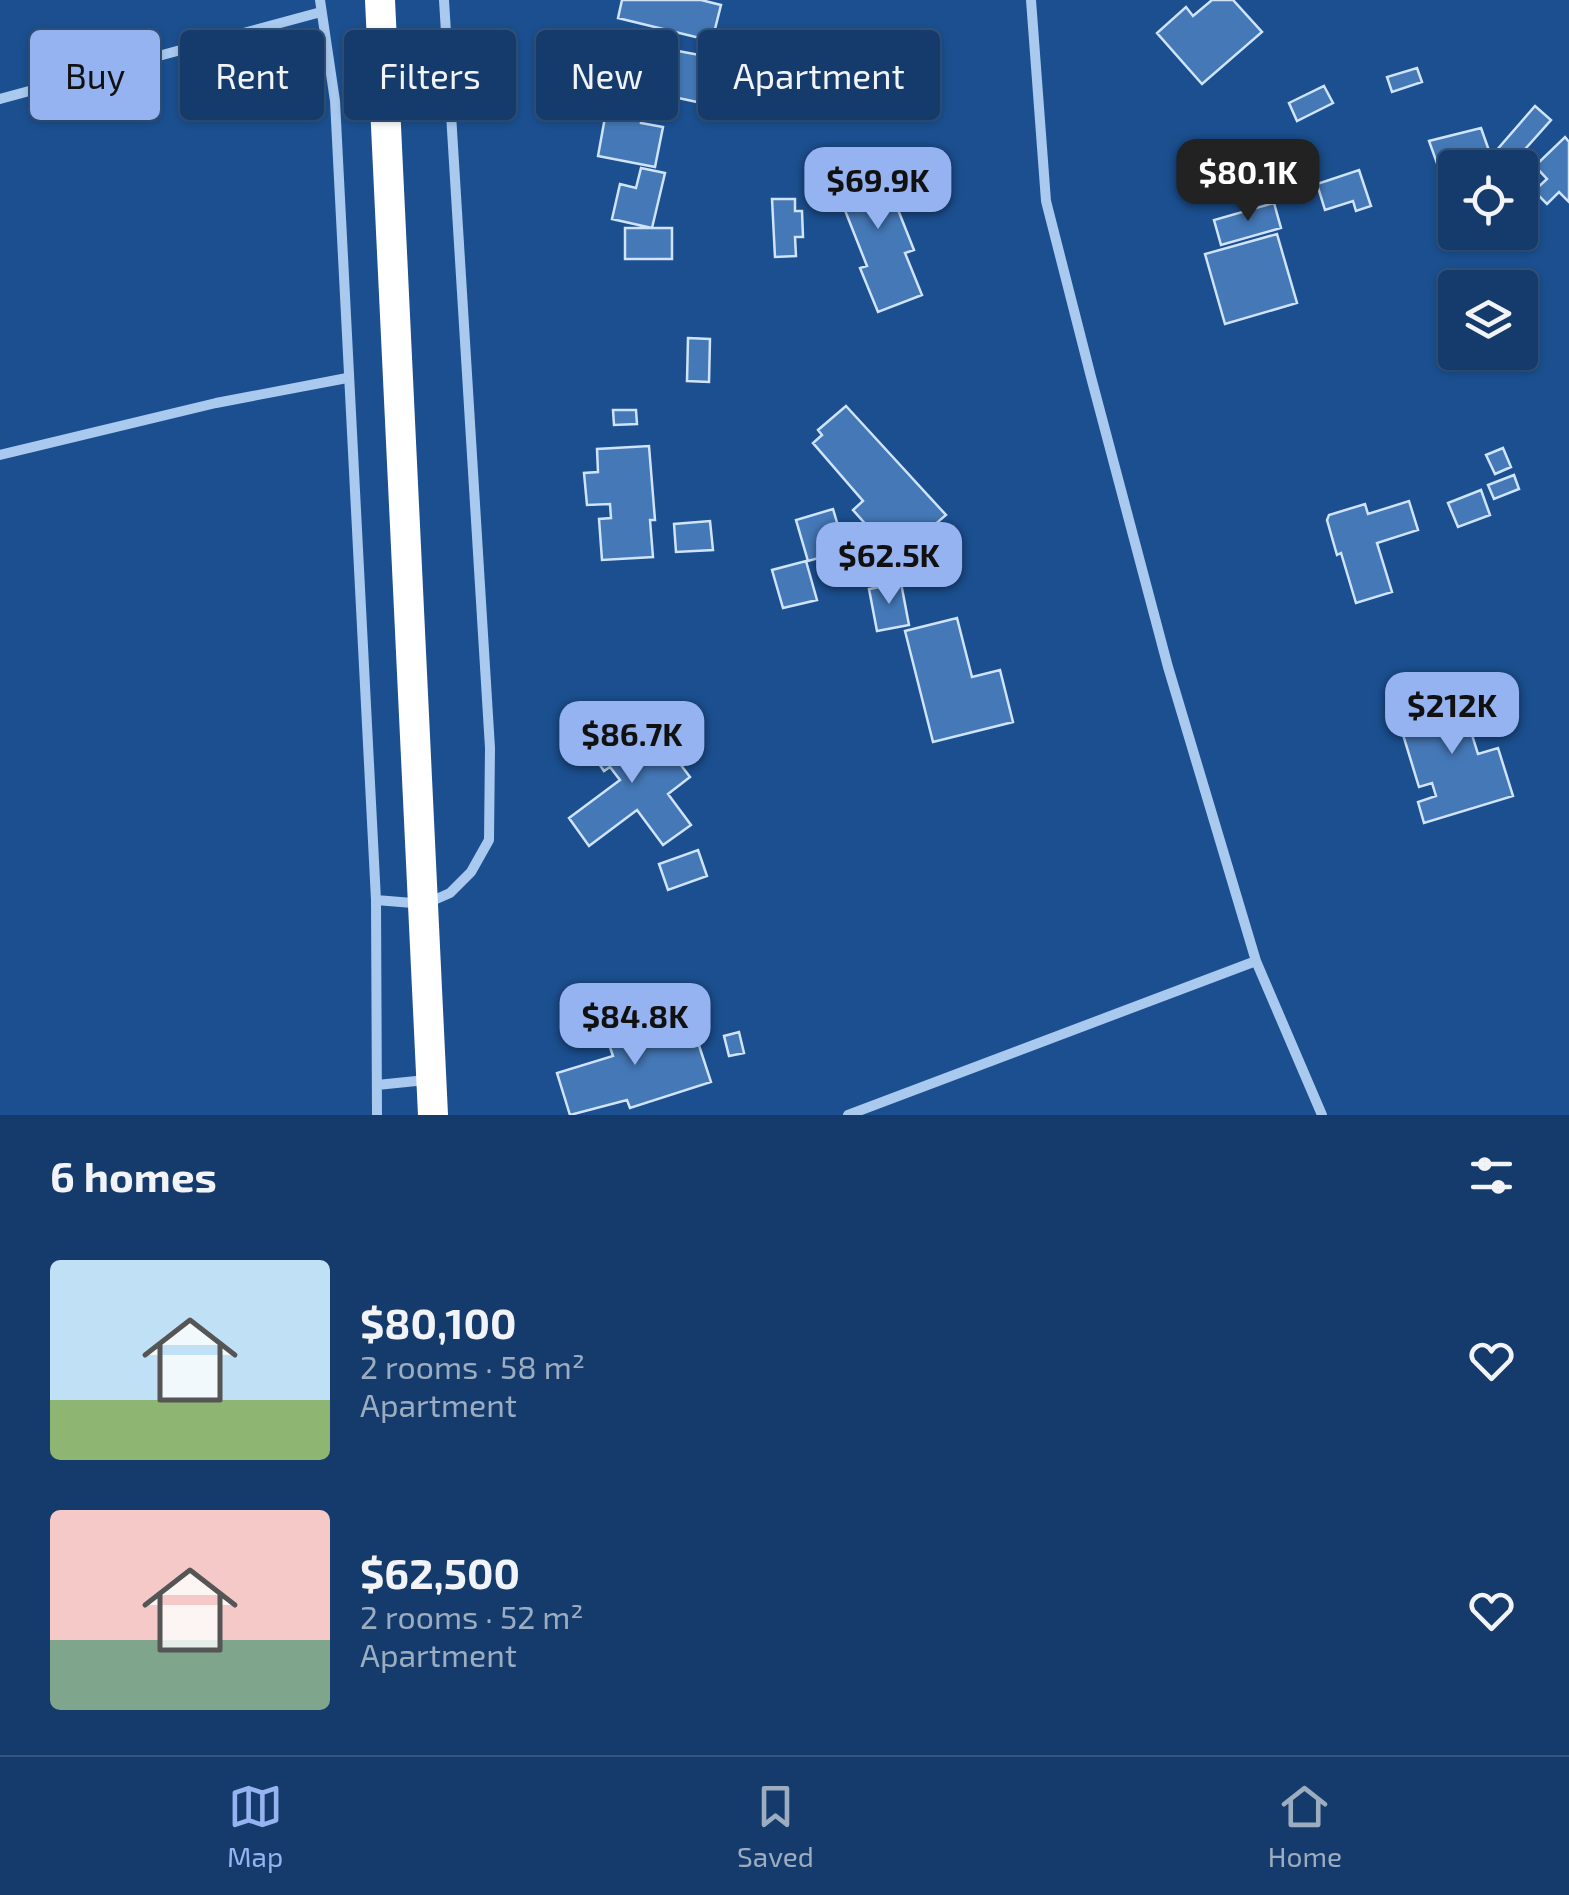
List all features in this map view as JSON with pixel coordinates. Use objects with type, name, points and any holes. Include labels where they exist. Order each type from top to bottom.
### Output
[{"type":"highway","points":[[380,0],[433,1115]]},
{"type":"street","points":[[376,900],[425,904],[450,894],[471,872],[489,840],[490,748],[444,0]]},
{"type":"street","points":[[1031,0],[1046,201],[1168,667],[1256,961],[1322,1115]]},
{"type":"street","points":[[0,100],[321,6],[335,101],[376,900],[377,1115]]},
{"type":"street","points":[[0,455],[216,403],[347,378]]},
{"type":"street","points":[[848,1115],[1256,961]]},
{"type":"street","points":[[377,1085],[432,1079]]},
{"type":"building","points":[[622,0],[701,0],[721,5],[715,30],[698,30],[698,38],[618,18]]},
{"type":"building","points":[[1212,0],[1233,0],[1262,32],[1202,84],[1157,33],[1186,7],[1193,16]]},
{"type":"building","points":[[678,51],[698,55],[697,102],[678,98]]},
{"type":"building","points":[[1417,68],[1422,82],[1392,92],[1387,77]]},
{"type":"building","points":[[1324,86],[1333,103],[1297,121],[1289,103]]},
{"type":"building","points":[[1535,106],[1551,120],[1524,150],[1497,150]]},
{"type":"building","points":[[605,120],[642,120],[641,123],[663,127],[655,167],[598,156]]},
{"type":"building","points":[[1481,128],[1489,150],[1438,150],[1438,166],[1429,141]]},
{"type":"building","points":[[1565,137],[1569,142],[1569,202],[1559,192],[1547,204],[1538,195],[1538,187],[1547,179],[1538,169],[1538,163]]},
{"type":"building","points":[[868,152],[873,165],[879,162],[914,250],[905,253],[922,295],[878,312],[860,268],[867,266],[833,180],[842,177],[837,164]]},
{"type":"building","points":[[641,168],[665,173],[652,228],[612,219],[620,184],[636,188]]},
{"type":"building","points":[[1359,170],[1371,206],[1356,211],[1353,201],[1325,210],[1317,184]]},
{"type":"building","points":[[772,199],[795,199],[795,211],[802,211],[803,237],[795,237],[796,256],[775,257]]},
{"type":"building","points":[[1274,203],[1281,228],[1221,245],[1214,220]]},
{"type":"building","points":[[625,228],[672,228],[672,259],[625,259]]},
{"type":"building","points":[[1277,234],[1297,303],[1225,324],[1205,254]]},
{"type":"building","points":[[688,338],[710,339],[709,382],[687,381]]},
{"type":"building","points":[[846,406],[946,515],[896,558],[853,510],[863,501],[813,443],[822,435],[818,430]]},
{"type":"building","points":[[613,410],[636,410],[637,424],[614,425]]},
{"type":"building","points":[[649,446],[655,520],[650,520],[653,557],[602,560],[599,519],[611,518],[610,504],[587,505],[584,473],[598,472],[597,449]]},
{"type":"building","points":[[1503,448],[1511,467],[1495,474],[1486,455]]},
{"type":"building","points":[[1514,475],[1519,489],[1494,499],[1488,485]]},
{"type":"building","points":[[1481,490],[1490,515],[1458,527],[1448,503]]},
{"type":"building","points":[[1409,501],[1418,530],[1377,543],[1392,592],[1356,603],[1341,553],[1337,555],[1329,515],[1365,504],[1368,514]]},
{"type":"building","points":[[833,509],[853,576],[830,584],[822,557],[808,561],[796,520]]},
{"type":"building","points":[[710,521],[713,550],[676,552],[674,524]]},
{"type":"building","points":[[806,561],[817,600],[783,608],[772,570]]},
{"type":"building","points":[[901,583],[909,625],[877,631],[869,589]]},
{"type":"building","points":[[957,618],[972,677],[1000,670],[1013,722],[933,742],[905,631]]},
{"type":"building","points":[[1454,677],[1478,754],[1498,748],[1513,796],[1424,823],[1418,802],[1436,796],[1432,783],[1419,787],[1401,728],[1428,720],[1418,688]]},
{"type":"building","points":[[618,715],[649,756],[665,744],[690,777],[668,794],[691,825],[663,845],[637,810],[589,846],[569,818],[620,780],[610,767],[604,771],[583,741]]},
{"type":"building","points":[[698,850],[707,876],[668,890],[659,864]]},
{"type":"building","points":[[645,1010],[655,1042],[694,1030],[711,1082],[630,1108],[627,1100],[570,1115],[557,1073],[613,1056],[602,1024]]},
{"type":"building","points":[[739,1032],[744,1053],[729,1056],[724,1036]]}]
